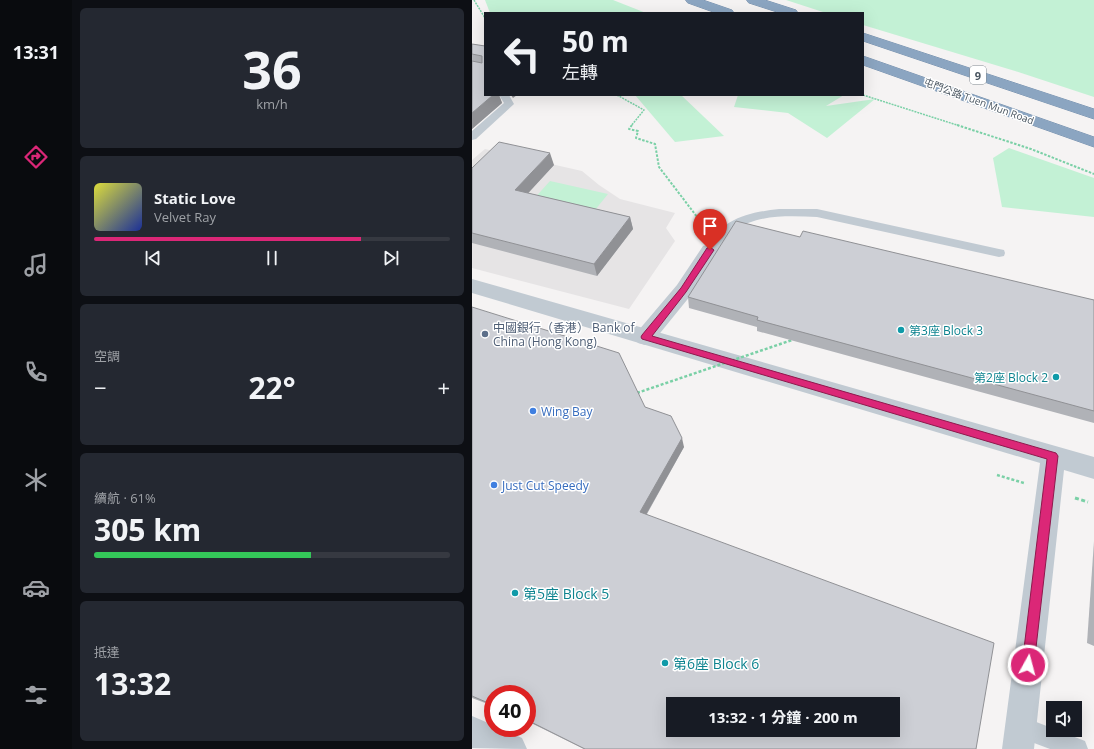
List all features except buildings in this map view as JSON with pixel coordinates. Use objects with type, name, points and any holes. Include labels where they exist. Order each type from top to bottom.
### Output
[{"type":"highway","points":[[692,0],[724,12]]},
{"type":"highway","points":[[753,0],[789,12]]},
{"type":"highway","name":"屯門公路 Tuen Mun Road","points":[[864,37],[1094,114]]},
{"type":"highway","name":"屯門公路 Tuen Mun Road","points":[[864,60],[1094,142]]},
{"type":"street","points":[[646,337],[684,290],[710,250]]},
{"type":"street","points":[[472,286],[1094,468]]},
{"type":"street","points":[[1019,738],[1053,456]]},
{"type":"street","points":[[472,732],[511,749]]},
{"type":"lane","points":[[472,137],[509,104],[505,96]]},
{"type":"lane","points":[[710,250],[721,234],[739,222],[752,217],[791,212],[817,213],[999,253]]},
{"type":"lane","points":[[1019,738],[1077,749]]},
{"type":"path","points":[[474,0],[484,17]]},
{"type":"path","points":[[864,95],[1031,148],[1094,174]]},
{"type":"path","points":[[619,96],[644,110],[629,129],[638,131],[636,138],[655,144],[660,167],[705,227]]},
{"type":"path","points":[[637,394],[792,340]]},
{"type":"shaded area","points":[[485,149],[582,171],[620,199],[675,213],[666,228],[675,241],[629,309],[472,268],[472,160]]},
{"type":"green space","points":[[485,0],[613,0],[643,12],[490,12]]},
{"type":"green space","points":[[786,0],[1094,0],[1094,97],[1015,71],[864,25],[864,12],[823,12]]},
{"type":"green space","points":[[636,96],[682,96],[724,136],[675,142]]},
{"type":"green space","points":[[738,96],[842,96],[826,106],[875,99],[827,138],[788,113],[734,107]]},
{"type":"green space","points":[[1009,148],[1094,178],[1094,217],[1002,207],[993,158]]},
{"type":"green space","points":[[550,181],[608,194],[591,215],[532,201]]},
{"type":"place","name":"第3座 Block 3","points":[[901,330]]},
{"type":"place","name":"中國銀行（香港） Bank of China (Hong Kong)","points":[[485,334]]},
{"type":"place","name":"第2座 Block 2","points":[[1056,377]]},
{"type":"place","name":"Wing Bay","points":[[533,411]]},
{"type":"place","name":"Just Cut Speedy","points":[[494,485]]},
{"type":"place","name":"第5座 Block 5","points":[[515,593]]},
{"type":"place","name":"第6座 Block 6","points":[[665,663]]},
{"type":"route","points":[[710,250],[684,290],[646,337],[1053,456],[1028,665]]}]
